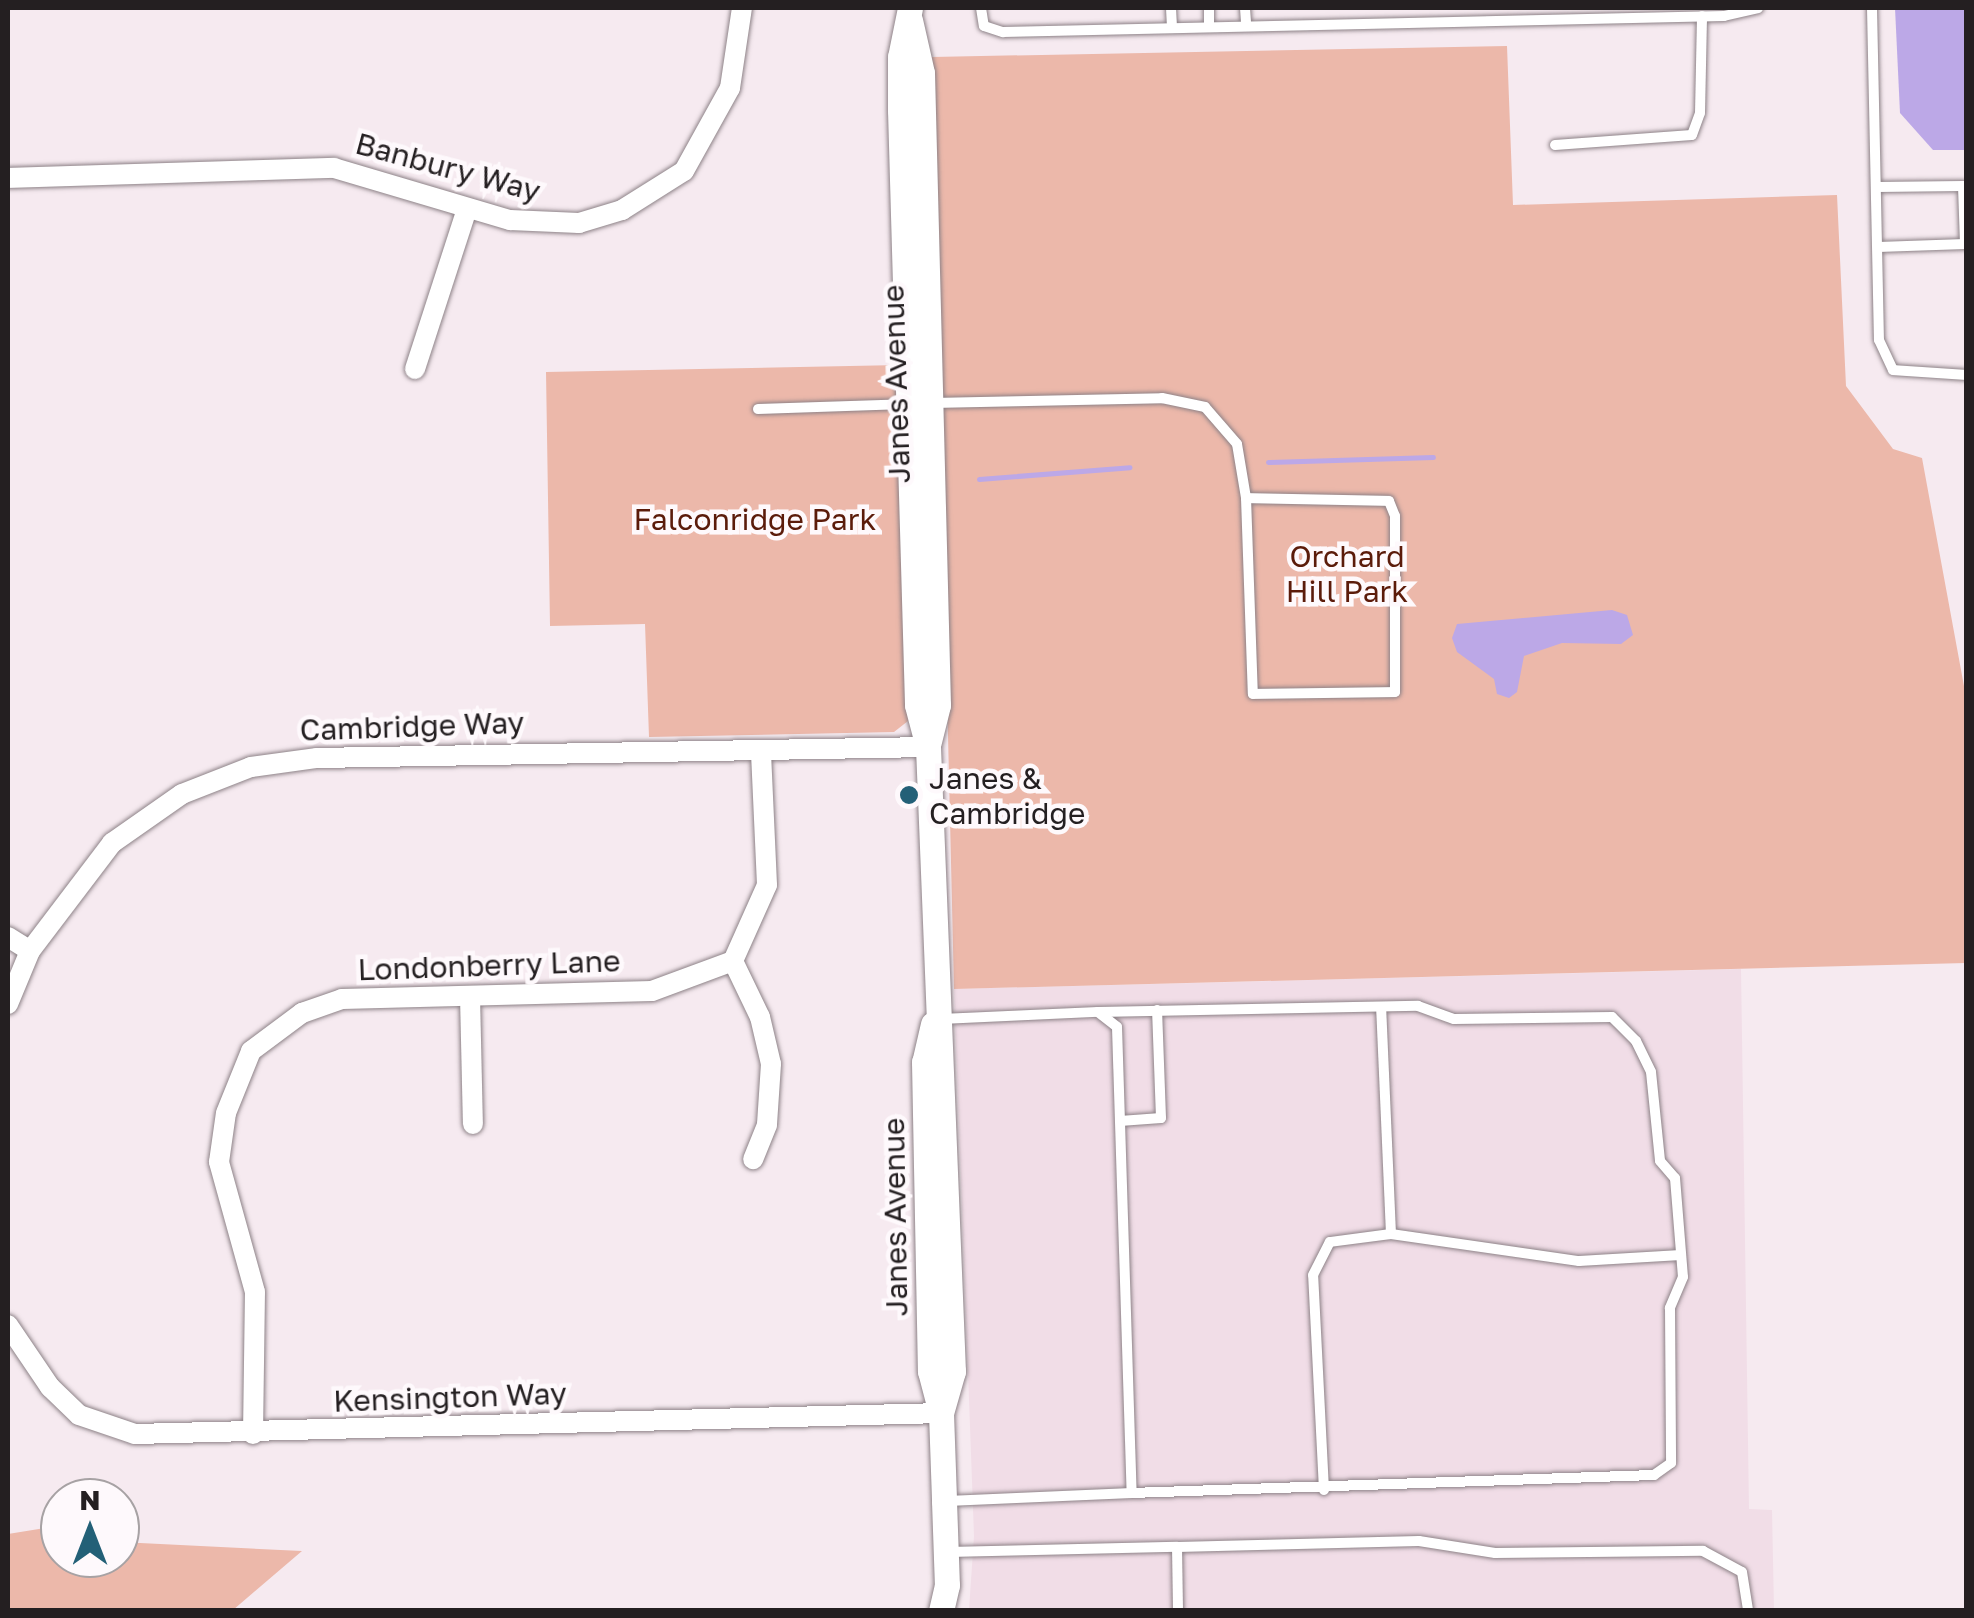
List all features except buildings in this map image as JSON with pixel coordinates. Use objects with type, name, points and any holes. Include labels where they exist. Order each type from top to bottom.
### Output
[{"type":"street","name":"Banbury Way","points":[[8,178],[307,166],[350,172],[468,209],[532,224],[579,223],[622,210],[684,171],[730,88],[742,8]]},
{"type":"street","name":"Janes Avenue","points":[[910,14],[900,57],[918,404],[916,705],[928,748],[935,1020],[924,1080],[930,1372],[941,1412],[944,1598],[955,1610]]},
{"type":"street","points":[[415,368],[468,209]]},
{"type":"street","name":"Cambridge Way","points":[[8,1004],[30,951],[112,843],[182,794],[251,767],[317,758],[928,748]]},
{"type":"street","points":[[753,1158],[767,1126],[770,1064],[760,1017],[733,962],[767,885],[761,751]]},
{"type":"street","points":[[8,937],[30,951]]},
{"type":"street","name":"Londonberry Lane","points":[[254,1434],[255,1292],[219,1162],[229,1102],[250,1051],[326,1003],[652,991],[690,982],[733,962]]},
{"type":"street","points":[[470,996],[472,1124]]},
{"type":"street","name":"Kensington Way","points":[[8,1325],[65,1403],[112,1430],[254,1434],[941,1412]]},
{"type":"street","points":[[8,1366],[26,1352]]},
{"type":"lane","points":[[981,8],[984,26],[1003,32],[1702,16],[1758,8]]},
{"type":"lane","points":[[1172,8],[1172,27]]},
{"type":"lane","points":[[1209,8],[1209,26]]},
{"type":"lane","points":[[1245,8],[1246,24]]},
{"type":"lane","points":[[1872,8],[1885,359],[1908,375],[1966,376]]},
{"type":"lane","points":[[1556,145],[1692,134],[1700,113],[1702,16]]},
{"type":"lane","points":[[1877,187],[1964,186],[1965,244],[1878,247]]},
{"type":"lane","points":[[758,409],[1088,398],[1204,407],[1237,444],[1246,498],[1253,694],[1395,692],[1395,516],[1389,502],[1246,498]]},
{"type":"lane","points":[[935,1020],[1156,1010],[1381,1006],[1418,1006],[1454,1020],[1612,1017],[1636,1041],[1650,1072],[1660,1161],[1675,1178],[1683,1277],[1670,1308],[1671,1463],[1654,1475],[944,1501]]},
{"type":"lane","points":[[1381,1006],[1391,1234]]},
{"type":"lane","points":[[1120,1121],[1161,1118],[1156,1010]]},
{"type":"lane","points":[[1098,1012],[1117,1026],[1132,1493]]},
{"type":"lane","points":[[1324,1490],[1312,1275],[1330,1242],[1391,1234],[1579,1261],[1682,1255]]},
{"type":"lane","points":[[946,1552],[1419,1541],[1495,1553],[1703,1550],[1742,1572],[1748,1610]]},
{"type":"lane","points":[[1177,1547],[1178,1610]]},
{"type":"shaded area","points":[[1895,8],[1966,8],[1964,150],[1933,150],[1900,113]]},
{"type":"shaded area","points":[[1612,610],[1627,615],[1633,635],[1621,644],[1562,643],[1524,656],[1517,692],[1509,698],[1497,694],[1494,679],[1457,652],[1452,638],[1457,624]]},
{"type":"shaded area","points":[[1741,969],[1749,1509],[1772,1510],[1774,1610],[969,1610],[974,1536],[954,989]]},
{"type":"green space","name":"Orchard Hill Park","points":[[1507,46],[1513,205],[1837,195],[1846,386],[1893,449],[1922,458],[1966,697],[1966,963],[954,989],[932,57]]},
{"type":"green space","name":"Falconridge Park","points":[[900,365],[908,721],[894,732],[649,737],[645,624],[550,626],[546,372]]},
{"type":"green space","points":[[40,1529],[40,1578],[140,1578],[140,1543],[302,1551],[233,1610],[8,1610],[8,1534]]},
{"type":"waterway","points":[[1268,462],[1433,457]]},
{"type":"waterway","points":[[979,479],[1130,467]]},
{"type":"place","name":"Janes & Cambridge","points":[[909,795]]}]
